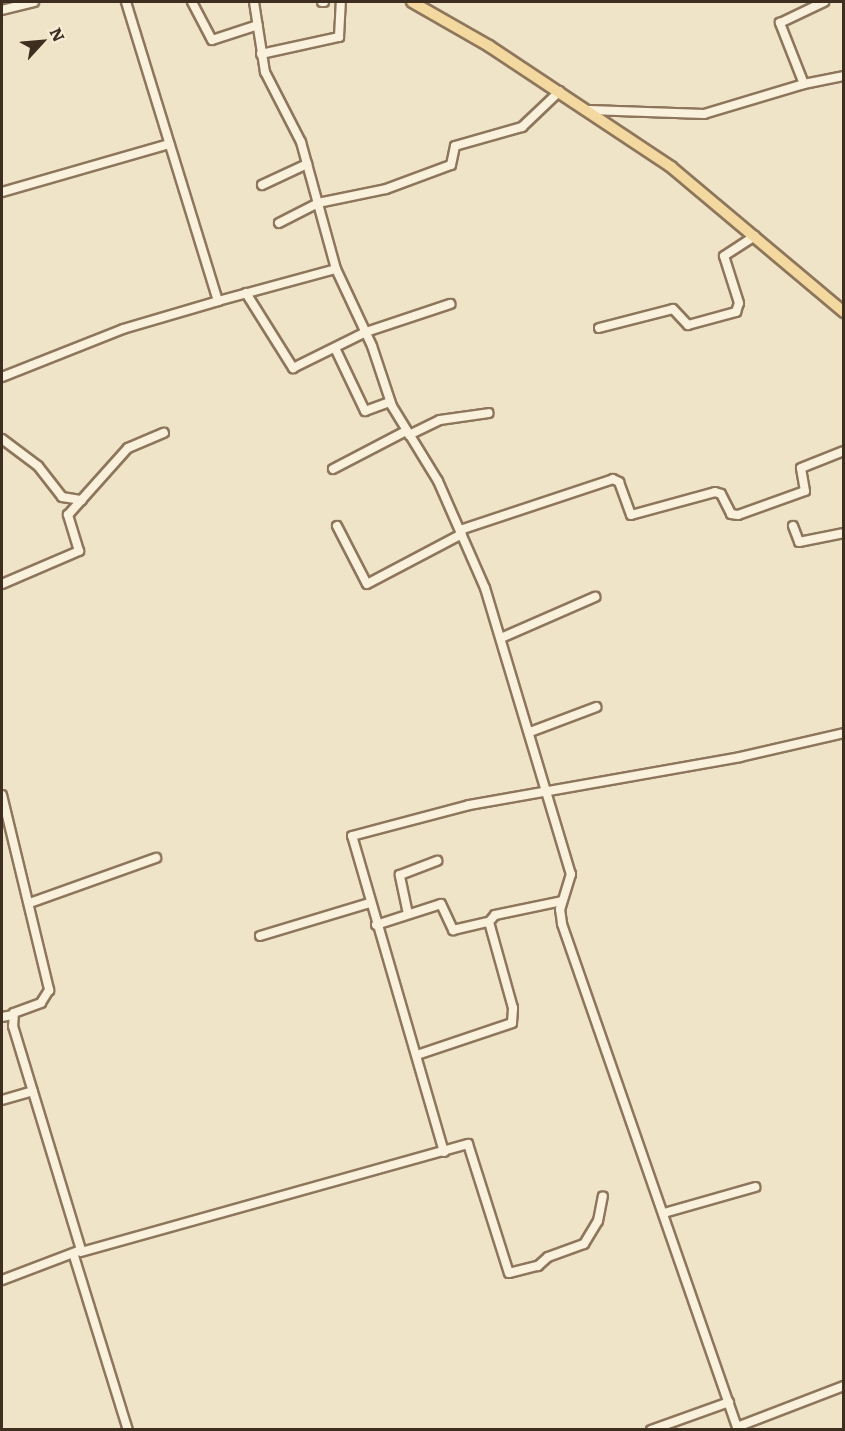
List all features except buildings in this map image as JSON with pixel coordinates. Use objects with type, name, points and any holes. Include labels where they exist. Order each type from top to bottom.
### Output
[{"type":"main road","points":[[412,2],[560,91],[671,167],[843,312]]},
{"type":"street","points":[[2,10],[34,2]]},
{"type":"street","points":[[126,2],[218,301]]},
{"type":"street","points":[[192,2],[212,40],[258,24]]},
{"type":"street","points":[[254,2],[261,54],[307,164],[336,269],[366,332],[390,402],[407,433],[434,472],[461,532],[501,638],[571,874],[562,902],[562,924],[738,1428],[843,1386]]},
{"type":"street","points":[[261,54],[339,37],[341,2]]},
{"type":"street","points":[[804,84],[780,23],[824,2]]},
{"type":"street","points":[[589,110],[704,114],[804,84],[843,76]]},
{"type":"street","points":[[279,223],[318,203],[386,189],[451,165],[455,146],[522,127],[560,91]]},
{"type":"street","points":[[2,192],[169,144]]},
{"type":"street","points":[[262,185],[307,164]]},
{"type":"street","points":[[599,328],[673,309],[688,325],[736,312],[739,303],[724,256],[755,236]]},
{"type":"street","points":[[2,377],[123,329],[336,269]]},
{"type":"street","points":[[246,293],[289,367],[366,332],[450,304]]},
{"type":"street","points":[[335,348],[365,411],[390,402]]},
{"type":"street","points":[[333,469],[407,433],[440,420],[489,413]]},
{"type":"street","points":[[2,584],[79,551],[67,518],[132,444],[164,432]]},
{"type":"street","points":[[2,439],[38,466],[62,497],[82,500]]},
{"type":"street","points":[[337,526],[367,584],[461,532],[613,479],[619,482],[632,515],[715,492],[721,494],[731,514],[738,515],[805,491],[801,468],[843,451]]},
{"type":"street","points":[[793,526],[800,542],[843,533]]},
{"type":"street","points":[[501,638],[595,597]]},
{"type":"street","points":[[530,732],[596,707]]},
{"type":"street","points":[[444,1152],[417,1055],[369,903],[352,836],[460,807],[740,757],[843,733]]},
{"type":"street","points":[[2,795],[30,903],[49,990],[41,1003],[2,1017]]},
{"type":"street","points":[[30,903],[156,858]]},
{"type":"street","points":[[408,914],[400,875],[437,861]]},
{"type":"street","points":[[376,925],[441,904],[453,930],[489,922],[495,915],[562,902]]},
{"type":"street","points":[[260,936],[369,903]]},
{"type":"street","points":[[417,1055],[514,1019],[489,922]]},
{"type":"street","points":[[12,1015],[128,1430]]},
{"type":"street","points":[[2,1100],[33,1091]]},
{"type":"street","points":[[2,1280],[77,1254],[444,1152],[471,1147],[509,1273],[538,1266],[548,1257],[584,1245],[598,1221],[603,1197]]},
{"type":"street","points":[[664,1213],[755,1187]]},
{"type":"street","points":[[651,1430],[729,1402]]}]
